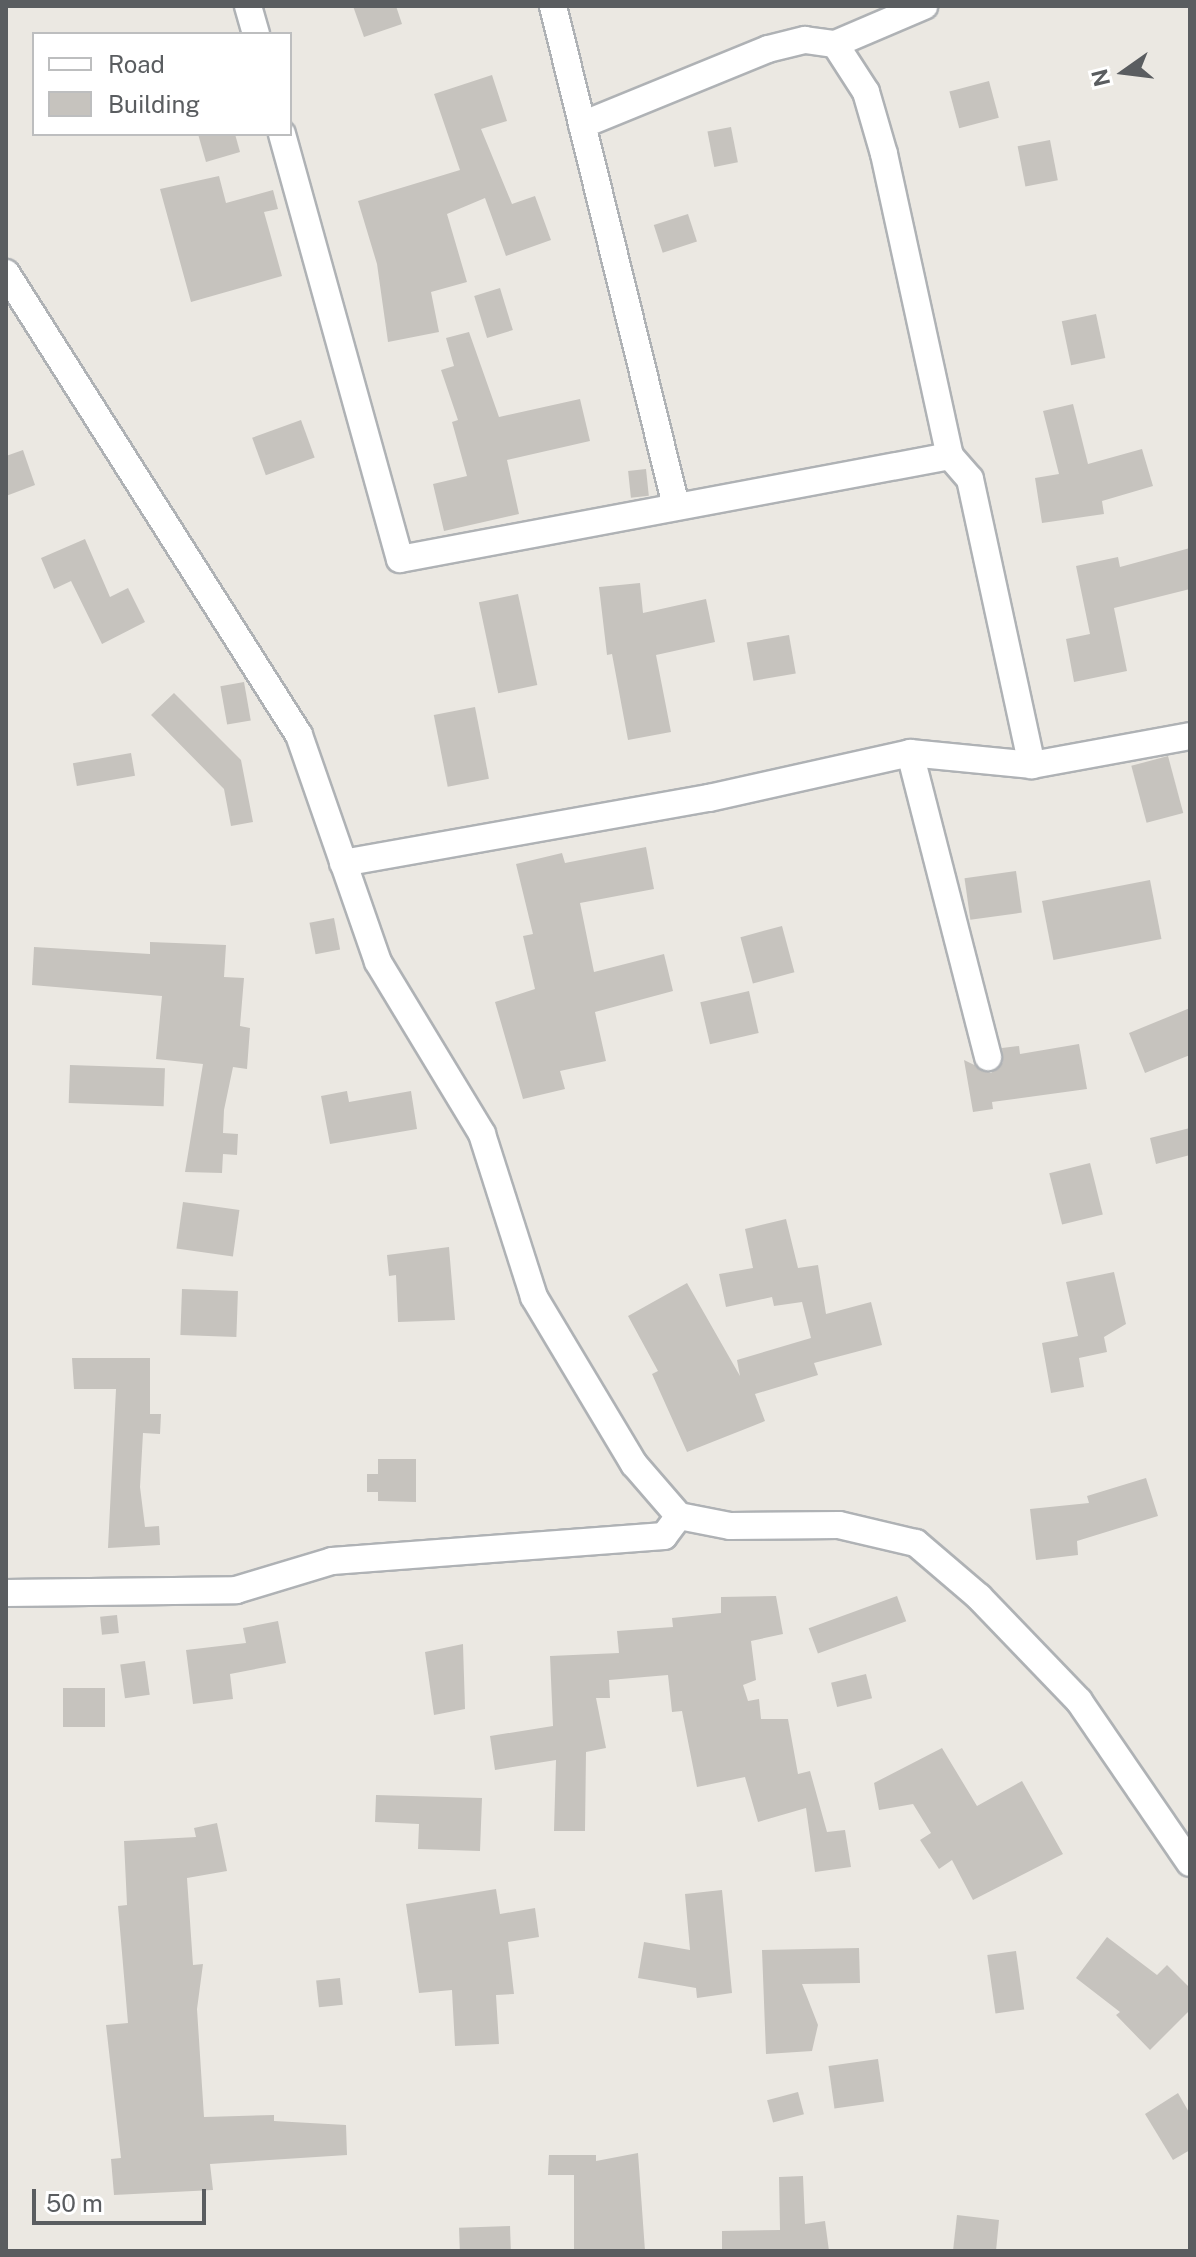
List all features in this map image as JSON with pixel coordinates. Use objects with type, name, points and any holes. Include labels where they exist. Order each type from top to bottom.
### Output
[{"type":"street","points":[[248,6],[255,32]]},
{"type":"street","points":[[553,6],[676,506]]},
{"type":"street","points":[[582,125],[768,49],[805,40],[835,44],[924,6]]},
{"type":"street","points":[[835,44],[866,92],[884,154],[950,456],[970,479],[1032,765]]},
{"type":"street","points":[[283,136],[393,553],[407,560],[676,506],[950,456]]},
{"type":"street","points":[[6,273],[299,735],[378,962],[482,1134],[534,1297],[634,1464],[679,1516],[730,1526],[839,1525],[916,1543],[979,1597],[1079,1701],[1190,1863]]},
{"type":"street","points":[[343,863],[709,798],[910,753],[1032,765],[1190,736]]},
{"type":"street","points":[[910,753],[988,1057]]},
{"type":"street","points":[[6,1593],[236,1590],[332,1561],[664,1536],[679,1516]]},
{"type":"building","points":[[353,6],[396,6],[402,24],[364,37]]},
{"type":"building","points":[[492,75],[507,121],[481,129],[512,204],[535,196],[551,240],[506,256],[485,198],[447,214],[467,282],[431,292],[439,332],[388,342],[377,264],[358,201],[460,170],[434,94]]},
{"type":"building","points":[[989,81],[999,118],[959,128],[949,92]]},
{"type":"building","points":[[731,127],[738,162],[714,167],[707,132]]},
{"type":"building","points":[[199,136],[236,136],[240,152],[206,162]]},
{"type":"building","points":[[1050,140],[1058,180],[1025,187],[1018,146]]},
{"type":"building","points":[[219,176],[226,203],[273,190],[278,209],[264,212],[282,276],[191,302],[160,189]]},
{"type":"building","points":[[688,214],[697,242],[663,253],[654,225]]},
{"type":"building","points":[[500,288],[513,330],[487,338],[474,296]]},
{"type":"building","points":[[1096,314],[1105,358],[1071,365],[1062,321]]},
{"type":"building","points":[[469,332],[499,417],[580,399],[590,441],[507,460],[519,514],[444,531],[433,484],[467,476],[452,422],[458,420],[441,370],[454,366],[446,338]]},
{"type":"building","points":[[1073,404],[1088,464],[1142,449],[1153,486],[1102,501],[1104,514],[1042,523],[1035,478],[1059,474],[1043,411]]},
{"type":"building","points":[[301,420],[315,458],[266,475],[252,438]]},
{"type":"building","points":[[23,450],[35,485],[6,496],[6,456]]},
{"type":"building","points":[[646,469],[649,496],[631,498],[628,471]]},
{"type":"building","points":[[85,539],[110,597],[128,588],[145,622],[102,644],[71,581],[54,589],[41,558]]},
{"type":"building","points":[[1190,548],[1190,589],[1114,608],[1127,671],[1074,682],[1066,639],[1090,634],[1076,566],[1118,557],[1120,567]]},
{"type":"building","points":[[640,583],[643,613],[706,599],[715,642],[656,655],[671,732],[628,740],[612,654],[607,655],[599,587]]},
{"type":"building","points":[[518,594],[537,685],[498,693],[479,602]]},
{"type":"building","points":[[789,635],[796,673],[753,681],[747,642]]},
{"type":"building","points":[[244,682],[251,720],[227,725],[220,686]]},
{"type":"building","points":[[174,693],[241,760],[253,822],[231,826],[224,789],[151,715]]},
{"type":"building","points":[[475,707],[489,779],[448,787],[434,715]]},
{"type":"building","points":[[131,753],[135,776],[77,786],[73,763]]},
{"type":"building","points":[[1168,756],[1183,813],[1147,823],[1131,766]]},
{"type":"building","points":[[646,847],[654,889],[580,903],[594,972],[664,954],[673,991],[595,1012],[606,1061],[560,1071],[565,1089],[523,1099],[495,1002],[535,989],[523,936],[533,934],[516,864],[562,853],[565,863]]},
{"type":"building","points":[[1016,871],[1022,913],[970,920],[965,878]]},
{"type":"building","points":[[1150,880],[1161,939],[1053,960],[1042,901]]},
{"type":"building","points":[[334,918],[340,949],[316,954],[309,923]]},
{"type":"building","points":[[782,926],[794,972],[753,983],[740,937]]},
{"type":"building","points":[[150,942],[226,945],[224,977],[244,978],[240,1026],[250,1028],[247,1069],[233,1067],[224,1110],[223,1133],[238,1134],[237,1155],[223,1154],[222,1173],[185,1172],[203,1064],[156,1059],[162,996],[32,985],[34,947],[150,954]]},
{"type":"building","points":[[749,991],[759,1033],[710,1044],[700,1002]]},
{"type":"building","points":[[1190,1008],[1190,1055],[1145,1073],[1129,1033]]},
{"type":"building","points":[[1079,1044],[1087,1089],[992,1102],[993,1109],[973,1112],[964,1060],[991,1073],[1003,1062],[1002,1048],[1019,1046],[1020,1054]]},
{"type":"building","points":[[70,1065],[165,1068],[164,1106],[69,1103]]},
{"type":"building","points":[[347,1091],[349,1102],[411,1091],[417,1129],[330,1144],[321,1096]]},
{"type":"building","points":[[1190,1128],[1190,1155],[1156,1164],[1150,1138]]},
{"type":"building","points":[[1090,1163],[1103,1214],[1062,1225],[1049,1173]]},
{"type":"building","points":[[183,1202],[239,1210],[233,1256],[176,1249]]},
{"type":"building","points":[[786,1219],[798,1268],[818,1265],[826,1314],[871,1302],[882,1345],[814,1363],[818,1375],[755,1394],[765,1421],[687,1452],[652,1374],[658,1371],[628,1316],[687,1283],[740,1376],[737,1360],[811,1338],[802,1302],[774,1306],[772,1297],[726,1307],[719,1274],[753,1268],[745,1229]]},
{"type":"building","points":[[449,1247],[455,1320],[398,1322],[396,1275],[389,1276],[387,1255]]},
{"type":"building","points":[[1114,1272],[1126,1324],[1104,1337],[1107,1352],[1079,1358],[1084,1387],[1051,1393],[1042,1343],[1078,1336],[1066,1282]]},
{"type":"building","points":[[182,1289],[238,1291],[236,1337],[180,1335]]},
{"type":"building","points":[[72,1358],[150,1358],[150,1414],[161,1414],[160,1434],[143,1433],[140,1487],[145,1527],[159,1526],[160,1545],[108,1548],[116,1389],[74,1389]]},
{"type":"building","points":[[378,1459],[416,1459],[416,1502],[378,1501],[378,1492],[367,1492],[367,1474],[378,1474]]},
{"type":"building","points":[[1146,1478],[1158,1516],[1077,1541],[1078,1555],[1036,1560],[1030,1509],[1089,1503],[1087,1496]]},
{"type":"building","points":[[776,1596],[783,1634],[751,1641],[756,1680],[743,1685],[748,1701],[759,1699],[761,1719],[788,1719],[798,1774],[810,1771],[827,1832],[845,1830],[851,1867],[815,1872],[806,1808],[758,1822],[745,1777],[697,1787],[682,1711],[672,1712],[668,1675],[609,1680],[610,1698],[596,1698],[606,1748],[586,1752],[585,1831],[554,1831],[556,1760],[495,1770],[490,1736],[553,1726],[550,1656],[619,1653],[617,1631],[673,1627],[672,1618],[721,1613],[721,1597]]},
{"type":"building","points":[[897,1596],[906,1621],[818,1654],[809,1628]]},
{"type":"building","points":[[117,1615],[119,1633],[102,1635],[100,1617]]},
{"type":"building","points":[[278,1621],[286,1663],[230,1674],[233,1699],[193,1704],[186,1650],[246,1643],[243,1628]]},
{"type":"building","points":[[463,1644],[465,1709],[434,1715],[425,1652]]},
{"type":"building","points":[[145,1661],[150,1695],[125,1698],[120,1664]]},
{"type":"building","points":[[866,1674],[872,1698],[837,1707],[831,1683]]},
{"type":"building","points":[[63,1688],[105,1688],[105,1727],[63,1727]]},
{"type":"building","points":[[942,1748],[977,1806],[1022,1781],[1063,1854],[973,1900],[952,1860],[939,1869],[920,1840],[931,1833],[913,1804],[879,1810],[874,1783]]},
{"type":"building","points":[[376,1795],[482,1798],[480,1851],[418,1849],[419,1824],[375,1822]]},
{"type":"building","points":[[217,1823],[227,1871],[187,1878],[193,1965],[203,1964],[197,2009],[204,2117],[274,2115],[274,2121],[346,2125],[347,2155],[210,2164],[213,2190],[114,2195],[111,2159],[121,2158],[106,2025],[128,2023],[118,1906],[127,1905],[124,1841],[196,1837],[194,1828]]},
{"type":"building","points":[[496,1889],[500,1914],[535,1908],[539,1937],[508,1942],[514,1994],[496,1995],[499,2044],[455,2046],[452,1990],[419,1993],[406,1904]]},
{"type":"building","points":[[722,1890],[732,1993],[697,1998],[696,1988],[638,1978],[644,1942],[690,1950],[685,1894]]},
{"type":"building","points":[[1107,1937],[1157,1975],[1167,1965],[1190,1988],[1190,2010],[1150,2050],[1116,2015],[1120,2012],[1076,1978]]},
{"type":"building","points":[[859,1948],[860,1983],[802,1984],[818,2025],[812,2051],[766,2054],[762,1950]]},
{"type":"building","points":[[1016,1951],[1024,2009],[995,2013],[987,1955]]},
{"type":"building","points":[[340,1978],[343,2005],[319,2007],[316,1981]]},
{"type":"building","points":[[878,2059],[884,2102],[834,2109],[828,2066]]},
{"type":"building","points":[[798,2092],[804,2114],[773,2122],[767,2100]]},
{"type":"building","points":[[1178,2093],[1190,2114],[1190,2150],[1173,2160],[1145,2114]]},
{"type":"building","points":[[638,2153],[645,2251],[574,2251],[574,2175],[548,2175],[549,2155],[596,2155],[596,2161]]},
{"type":"building","points":[[803,2176],[805,2224],[825,2221],[829,2251],[722,2251],[722,2231],[780,2230],[779,2177]]},
{"type":"building","points":[[957,2215],[999,2220],[996,2251],[953,2251]]},
{"type":"building","points":[[510,2226],[511,2251],[460,2251],[459,2228]]}]
